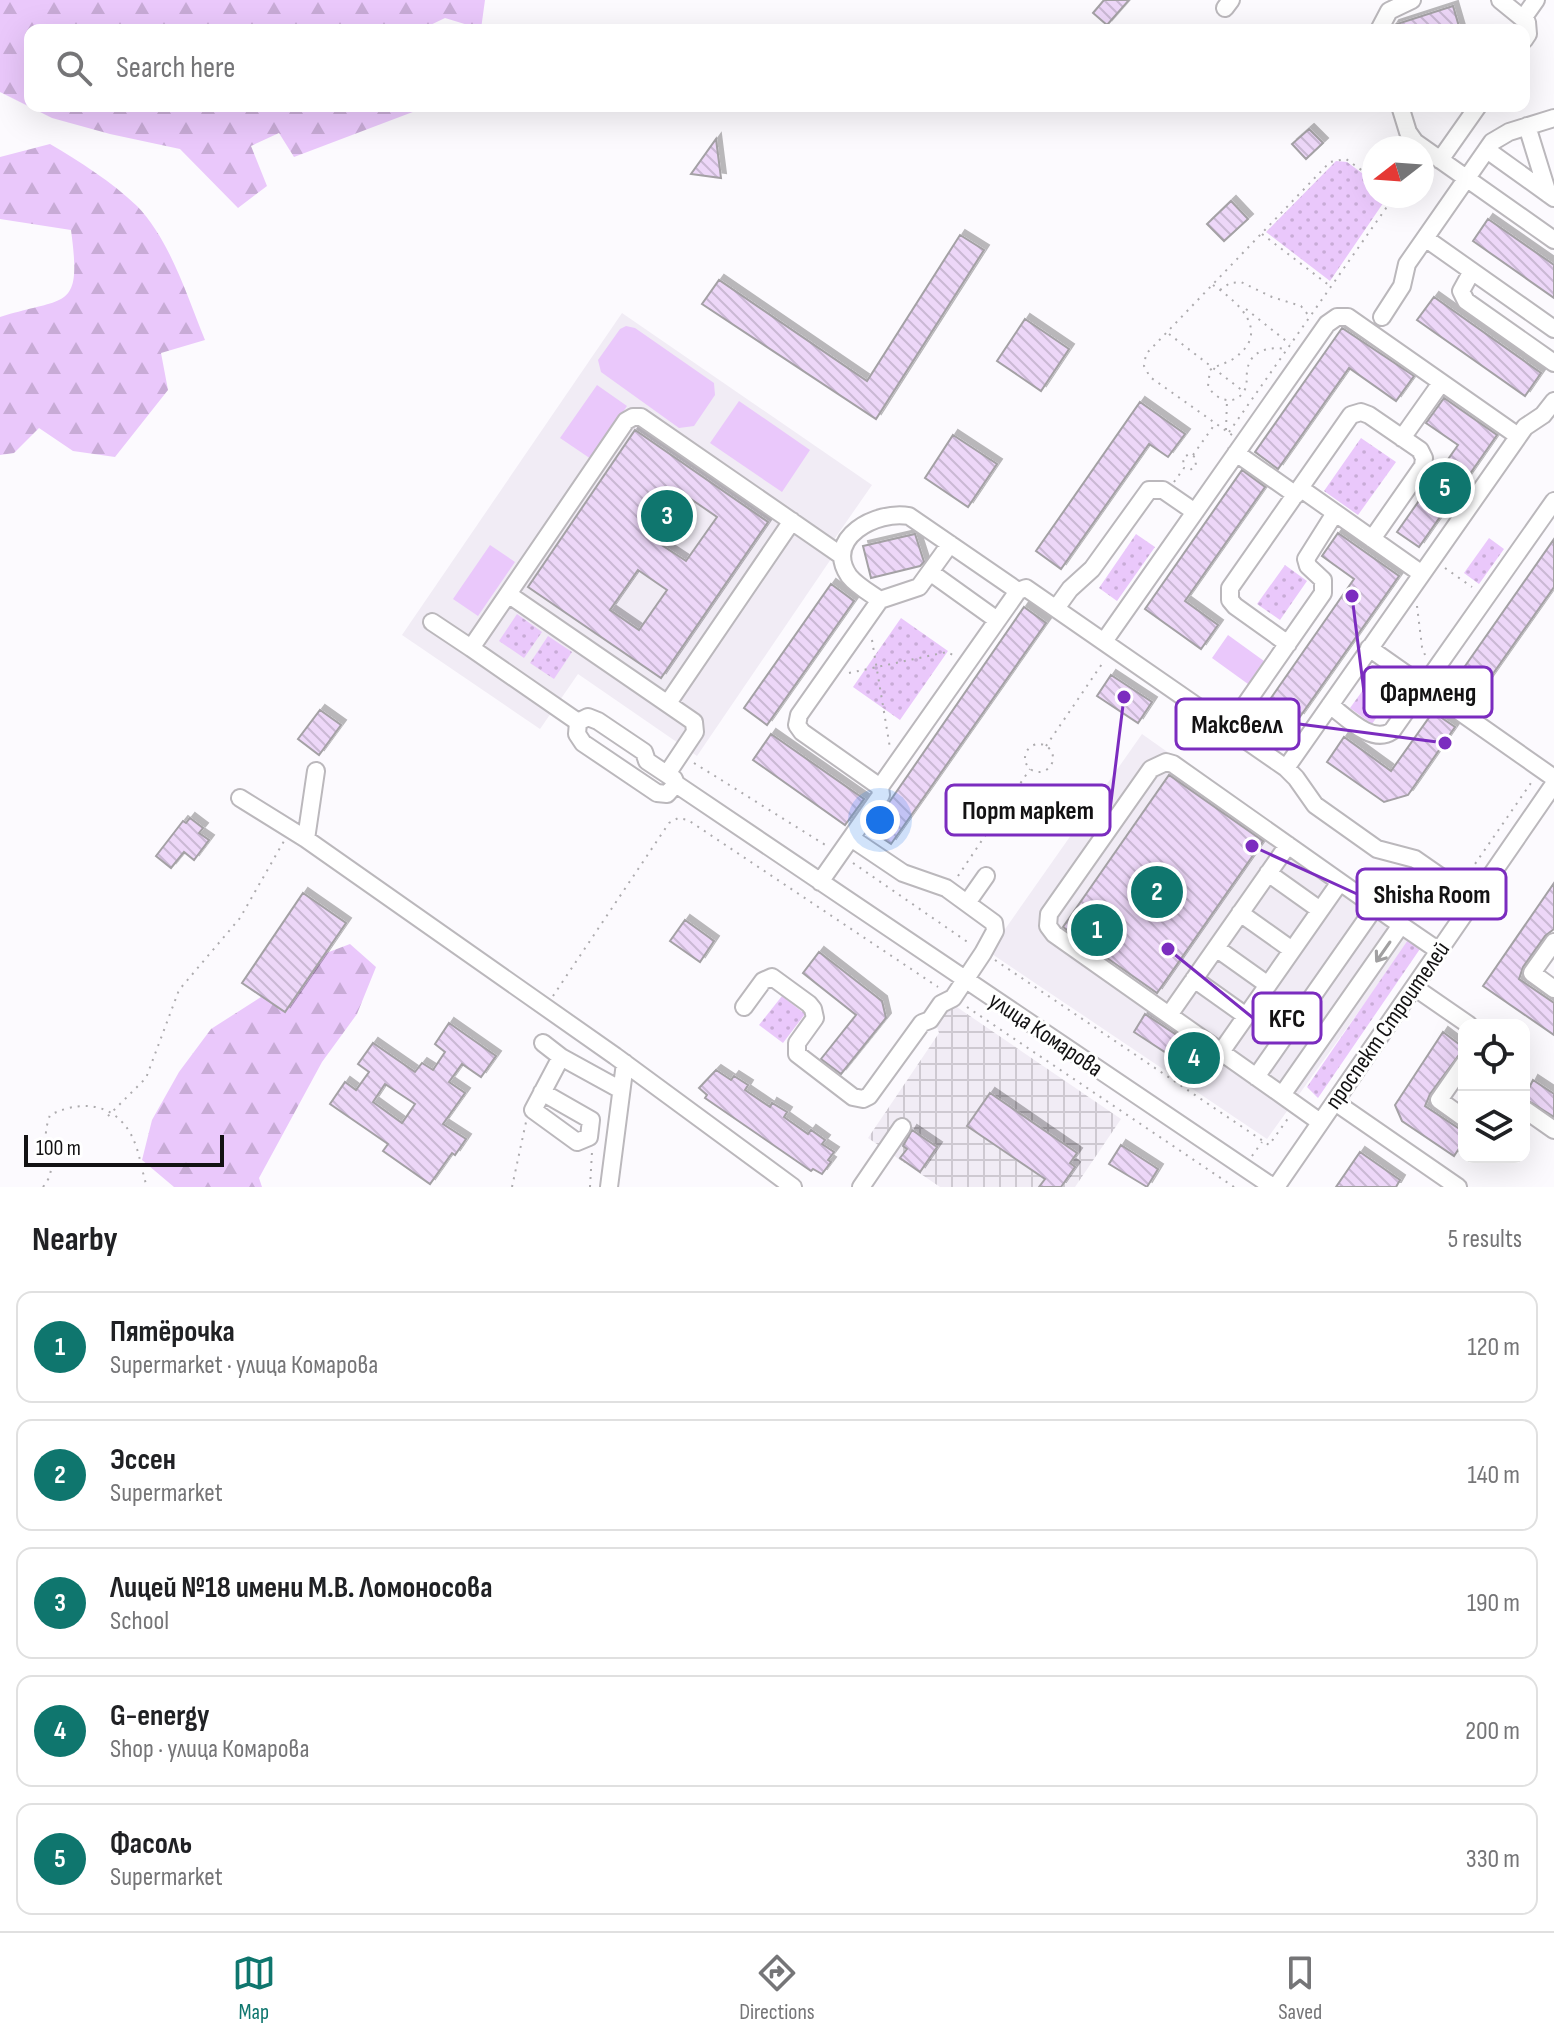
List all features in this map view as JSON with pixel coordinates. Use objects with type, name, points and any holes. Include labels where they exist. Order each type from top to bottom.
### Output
[{"type":"street","points":[[1382,24],[1389,11],[1412,0]]},
{"type":"street","points":[[1500,0],[1524,17],[1527,24]]},
{"type":"street","points":[[1524,17],[1536,0]]},
{"type":"street","points":[[1402,112],[1411,138],[1554,240]]},
{"type":"street","points":[[1440,160],[1474,112]]},
{"type":"street","points":[[1382,317],[1402,286],[1405,268],[1487,150],[1502,135],[1554,118]]},
{"type":"street","points":[[1527,126],[1551,196]]},
{"type":"street","points":[[1487,150],[1551,196]]},
{"type":"street","points":[[1425,238],[1554,329]]},
{"type":"street","points":[[1472,271],[1461,291],[1466,301],[1554,363]]},
{"type":"street","points":[[1109,644],[1236,453],[1327,324],[1337,317],[1348,317],[1518,436]]},
{"type":"street","points":[[1402,438],[1441,383]]},
{"type":"street","points":[[1286,768],[1526,425],[1552,407]]},
{"type":"street","points":[[1288,644],[1235,606],[1229,592],[1355,413],[1361,412],[1420,450],[1424,458],[1423,466],[1372,539]]},
{"type":"street","points":[[471,648],[626,421],[633,417],[641,417],[842,556],[852,579],[880,600]]},
{"type":"street","points":[[1236,453],[1335,513],[1418,578]]},
{"type":"street","points":[[1057,607],[1073,586],[1092,569],[1144,494],[1154,489],[1167,493],[1195,512]]},
{"type":"street","points":[[1330,705],[1373,735],[1383,737],[1392,731],[1554,501]]},
{"type":"street","points":[[1229,728],[1323,593],[1323,580],[1311,569],[1306,559],[1335,513]]},
{"type":"street","points":[[842,556],[844,542],[858,527],[902,515],[912,517],[1018,591]]},
{"type":"street","points":[[668,703],[792,521]]},
{"type":"street","points":[[880,787],[799,729],[799,715],[880,600],[914,591],[950,544]]},
{"type":"street","points":[[930,572],[997,620]]},
{"type":"street","points":[[820,882],[881,795],[880,787],[997,620],[1018,591],[1029,588],[1286,768],[1315,805],[1377,849],[1415,859],[1474,900]]},
{"type":"street","points":[[432,622],[578,722],[577,734],[583,743],[657,793],[670,793],[671,779],[696,729],[691,720],[508,594]]},
{"type":"street","points":[[1369,648],[1550,777]]},
{"type":"street","name":"улица Комарова","points":[[578,722],[588,717],[598,721],[644,752],[647,761],[671,779],[820,882],[1274,1187]]},
{"type":"street","points":[[1320,1122],[1054,934],[1048,926],[1049,914],[1155,765],[1173,764],[1439,951]]},
{"type":"street","points":[[306,839],[316,771]]},
{"type":"street","name":"проспект Строителей","points":[[1274,1187],[1474,900],[1550,777]]},
{"type":"street","points":[[240,798],[306,839],[625,1063],[793,1187]]},
{"type":"street","points":[[744,1007],[763,981],[772,977],[809,1004],[815,1018],[797,1043],[797,1054],[853,1097],[863,1099],[869,1096],[922,1023],[930,1020],[941,1004],[953,998],[966,981],[995,928],[992,920],[948,890],[903,873],[851,838]]},
{"type":"street","points":[[1169,1015],[1288,845]]},
{"type":"street","points":[[1268,873],[1320,910]]},
{"type":"street","points":[[967,903],[986,876]]},
{"type":"street","points":[[1221,1052],[1340,882]]},
{"type":"street","points":[[1256,1077],[1375,907]]},
{"type":"street","points":[[1240,913],[1292,950]]},
{"type":"street","points":[[1282,1095],[1401,925]]},
{"type":"street","points":[[1554,942],[1532,973],[1554,989]]},
{"type":"street","points":[[1216,948],[1268,985]]},
{"type":"street","points":[[1194,979],[1246,1016]]},
{"type":"street","points":[[1414,987],[1460,1019]]},
{"type":"street","points":[[543,1043],[561,1057],[621,1090]]},
{"type":"street","points":[[542,1092],[591,1120],[589,1137],[577,1142],[533,1110],[542,1092],[561,1057]]},
{"type":"street","points":[[609,1187],[625,1063]]},
{"type":"street","points":[[1458,1073],[1439,1100],[1458,1114]]},
{"type":"street","points":[[1335,1102],[1458,1187]]},
{"type":"street","points":[[1530,1113],[1554,1130]]},
{"type":"street","points":[[861,1187],[902,1127]]},
{"type":"path","points":[[1362,170],[1346,159],[1335,159],[1146,354],[1144,366],[1147,374],[1228,433],[1386,208]]},
{"type":"path","points":[[1261,234],[1331,286]]},
{"type":"path","points":[[1220,290],[1230,283],[1241,282],[1272,297],[1301,306],[1309,317]]},
{"type":"path","points":[[1213,285],[1290,344]]},
{"type":"path","points":[[1242,306],[1249,324],[1247,342],[1233,359],[1213,368],[1208,374],[1208,386],[1215,397],[1227,400],[1239,397],[1244,391],[1248,366],[1256,354],[1270,347],[1287,349]]},
{"type":"path","points":[[1167,332],[1244,391]]},
{"type":"path","points":[[1226,431],[1227,400]]},
{"type":"path","points":[[1167,493],[1184,468],[1183,458],[1193,455],[1215,424]]},
{"type":"path","points":[[1184,468],[1190,470],[1196,466],[1197,460],[1193,455]]},
{"type":"path","points":[[1432,559],[1487,597]]},
{"type":"path","points":[[1418,578],[1422,649],[1439,665]]},
{"type":"path","points":[[868,616],[893,769]]},
{"type":"path","points":[[1046,746],[1109,644]]},
{"type":"path","points":[[824,679],[947,652],[967,664]]},
{"type":"path","points":[[1040,743],[1046,746],[1053,757],[1049,768],[1036,772],[1030,769],[1025,757],[1027,750],[1040,743]]},
{"type":"path","points":[[948,890],[1030,769]]},
{"type":"path","points":[[1458,889],[1550,777]]},
{"type":"path","points":[[545,1007],[669,823],[678,818],[688,820],[1234,1187]]},
{"type":"path","points":[[108,1116],[146,1078],[179,990],[240,918],[290,829]]},
{"type":"path","points":[[43,1187],[50,1177],[51,1161],[46,1143],[50,1115],[65,1107],[81,1104],[99,1106],[125,1125],[137,1147],[147,1187]]},
{"type":"path","points":[[512,1187],[523,1127],[533,1110]]},
{"type":"path","points":[[589,1137],[593,1159],[590,1187]]},
{"type":"shaded area","points":[[622,313],[872,485],[824,554],[831,559],[697,756],[578,674],[540,729],[402,635]]},
{"type":"shaded area","points":[[1142,734],[1418,929],[1267,1139],[989,952]]},
{"type":"shaded area","points":[[948,1001],[1121,1119],[1075,1187],[940,1187],[868,1138],[939,1033],[935,1021]]},
{"type":"green space","points":[[0,0],[485,0],[482,24],[465,24],[445,18],[432,24],[24,24],[24,104],[0,92]]},
{"type":"green space","points":[[40,112],[413,112],[294,157],[279,133],[251,146],[267,186],[238,208],[180,149],[52,118]]},
{"type":"green space","points":[[50,144],[117,189],[149,220],[177,269],[205,340],[161,353],[168,390],[115,457],[73,451],[39,428],[14,453],[0,455],[0,317],[55,302],[65,296],[74,275],[74,256],[71,230],[0,219],[0,157]]},
{"type":"green space","points":[[1336,161],[1347,162],[1362,173],[1362,208],[1380,208],[1330,281],[1266,232]]},
{"type":"green space","points":[[626,326],[635,328],[714,383],[715,395],[694,426],[679,428],[601,372],[598,360],[620,329]]},
{"type":"green space","points":[[597,385],[627,406],[591,459],[560,438]]},
{"type":"green space","points":[[739,401],[810,450],[782,492],[710,443]]},
{"type":"green space","points":[[1361,438],[1396,462],[1358,515],[1324,491]]},
{"type":"green space","points":[[1136,534],[1155,547],[1117,601],[1099,588]]},
{"type":"green space","points":[[1489,538],[1504,549],[1479,584],[1464,573]]},
{"type":"green space","points":[[490,545],[515,562],[478,616],[453,599]]},
{"type":"green space","points":[[1285,565],[1307,581],[1280,620],[1257,604]]},
{"type":"green space","points":[[517,614],[542,632],[524,658],[499,641]]},
{"type":"green space","points":[[901,618],[948,651],[900,720],[853,687]]},
{"type":"green space","points":[[1228,635],[1264,661],[1248,684],[1212,658]]},
{"type":"green space","points":[[548,636],[572,652],[554,679],[530,663]]},
{"type":"green space","points":[[1376,672],[1398,687],[1372,724],[1350,708]]},
{"type":"green space","points":[[1410,937],[1422,946],[1318,1098],[1307,1087]]},
{"type":"green space","points":[[350,944],[376,967],[357,1014],[322,1062],[259,1178],[262,1187],[174,1187],[142,1160],[152,1120],[179,1072],[211,1029],[272,990],[313,958]]},
{"type":"green space","points":[[782,996],[805,1014],[783,1043],[759,1025]]},
{"type":"building","points":[[1104,0],[1129,0],[1108,24],[1093,13]]},
{"type":"building","points":[[1453,6],[1458,24],[1397,24]]},
{"type":"building","points":[[1309,129],[1323,143],[1306,159],[1292,144]]},
{"type":"building","points":[[716,139],[721,178],[691,174]]},
{"type":"building","points":[[1231,201],[1248,219],[1224,241],[1207,224]]},
{"type":"building","points":[[1488,219],[1554,265],[1554,298],[1473,241]]},
{"type":"building","points":[[960,235],[984,250],[876,419],[702,304],[719,280],[867,381]]},
{"type":"building","points":[[1434,297],[1541,373],[1525,396],[1417,320]]},
{"type":"building","points":[[1025,319],[1069,349],[1041,391],[997,361]]},
{"type":"building","points":[[1342,328],[1414,376],[1396,401],[1349,368],[1278,469],[1255,452]]},
{"type":"building","points":[[1444,398],[1497,435],[1419,547],[1397,532],[1458,445],[1426,423]]},
{"type":"building","points":[[1140,402],[1185,434],[1168,457],[1149,444],[1061,569],[1036,551]]},
{"type":"building","points":[[635,430],[768,522],[661,678],[528,587]],"holes":[[[688,497],[717,517],[686,561],[657,542]],[[638,570],[667,590],[639,630],[610,610]]]},
{"type":"building","points":[[953,435],[997,464],[968,507],[925,478]]},
{"type":"building","points":[[1242,470],[1265,487],[1185,601],[1218,625],[1201,649],[1145,609]]},
{"type":"building","points":[[1338,533],[1399,576],[1299,718],[1271,698],[1354,579],[1322,556]]},
{"type":"building","points":[[915,534],[924,562],[920,566],[871,578],[863,546]]},
{"type":"building","points":[[1554,539],[1554,587],[1471,705],[1449,689]]},
{"type":"building","points":[[831,584],[854,601],[767,725],[744,708]]},
{"type":"building","points":[[1024,607],[1046,623],[891,844],[870,830]]},
{"type":"building","points":[[1111,675],[1152,702],[1138,723],[1097,696]]},
{"type":"building","points":[[320,710],[341,725],[319,755],[298,739]]},
{"type":"building","points":[[1433,712],[1455,727],[1408,795],[1384,802],[1327,762],[1344,737],[1391,771]]},
{"type":"building","points":[[771,734],[864,799],[845,825],[753,760]]},
{"type":"building","points":[[1169,775],[1263,841],[1157,993],[1063,927]]},
{"type":"building","points":[[190,818],[203,828],[199,833],[209,840],[194,860],[184,852],[171,868],[156,856],[183,821],[186,823]]},
{"type":"building","points":[[1554,883],[1554,929],[1545,936],[1523,967],[1519,979],[1554,1003],[1554,1035],[1483,986]]},
{"type":"building","points":[[303,893],[346,923],[285,1012],[242,983]]},
{"type":"building","points":[[685,920],[714,941],[700,962],[670,941]]},
{"type":"building","points":[[819,952],[882,1001],[886,1018],[841,1074],[821,1059],[856,1015],[803,973]]},
{"type":"building","points":[[1145,1014],[1208,1056],[1197,1073],[1134,1032]]},
{"type":"building","points":[[449,1023],[496,1056],[481,1077],[462,1064],[449,1082],[465,1093],[443,1124],[466,1139],[430,1184],[383,1151],[388,1144],[330,1104],[345,1082],[356,1090],[369,1072],[358,1064],[373,1043],[415,1072],[422,1063],[433,1070],[445,1052],[435,1044]],"holes":[[[385,1084],[415,1104],[402,1123],[373,1102]]]},
{"type":"building","points":[[1443,1032],[1458,1043],[1458,1056],[1430,1094],[1425,1106],[1458,1128],[1458,1150],[1454,1156],[1402,1121],[1395,1105]]},
{"type":"building","points":[[716,1070],[731,1080],[734,1076],[748,1085],[745,1090],[770,1107],[772,1103],[787,1112],[784,1117],[808,1134],[811,1130],[825,1140],[822,1144],[834,1152],[822,1174],[813,1169],[811,1171],[705,1098],[707,1095],[699,1088]]},
{"type":"building","points":[[1533,1080],[1554,1094],[1554,1117],[1530,1102]]},
{"type":"building","points":[[990,1093],[1077,1153],[1070,1163],[1075,1167],[1061,1187],[1039,1187],[1045,1179],[967,1126]]},
{"type":"building","points":[[912,1130],[937,1147],[920,1172],[900,1158],[907,1149],[903,1146]]},
{"type":"building","points":[[1121,1145],[1158,1169],[1147,1187],[1109,1164]]},
{"type":"building","points":[[1360,1152],[1400,1180],[1396,1187],[1336,1187]]},
{"type":"place","name":"Фасоль","points":[[1445,488]]},
{"type":"place","name":"Лицей №18 имени М.В. Ломоносова","points":[[667,516]]},
{"type":"place","name":"Фармленд","points":[[1352,596]]},
{"type":"place","name":"Порт маркет","points":[[1124,697]]},
{"type":"place","name":"Максвелл","points":[[1445,743]]},
{"type":"place","name":"Shisha Room","points":[[1252,846]]},
{"type":"place","name":"Эссен","points":[[1157,892]]},
{"type":"place","name":"Пятёрочка","points":[[1097,930]]},
{"type":"place","name":"KFC","points":[[1168,949]]},
{"type":"place","name":"G-energy","points":[[1194,1058]]}]
